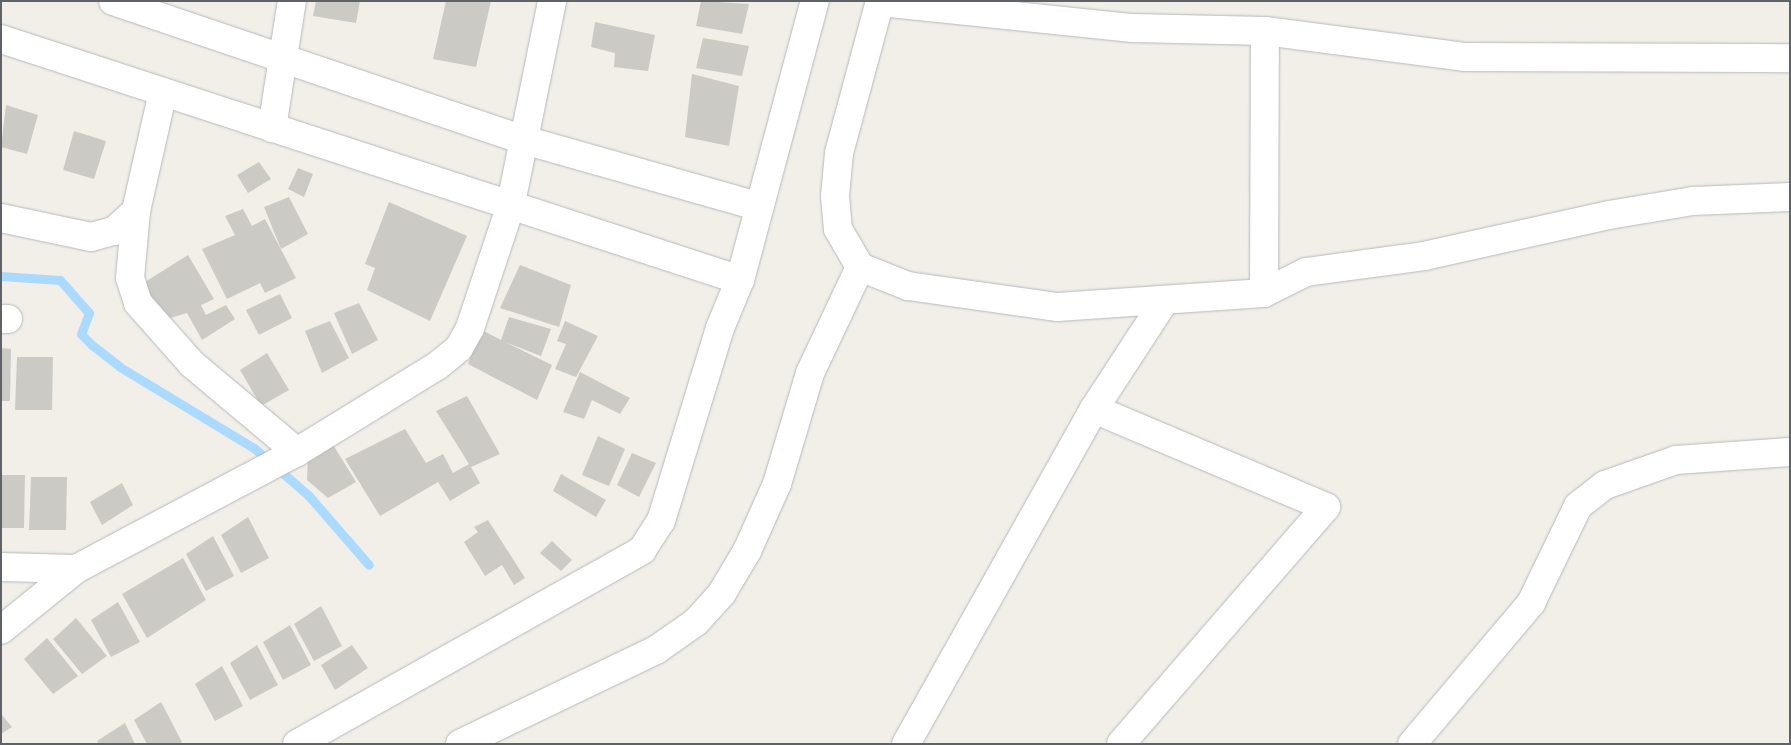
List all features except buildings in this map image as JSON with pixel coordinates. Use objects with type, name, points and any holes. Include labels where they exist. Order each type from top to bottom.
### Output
[{"type":"street","points":[[113,1],[283,56],[524,140],[760,206]]},
{"type":"street","points":[[272,128],[292,1]]},
{"type":"street","points":[[1,630],[76,569],[297,452],[437,366],[458,348],[470,328],[510,208],[552,1]]},
{"type":"street","points":[[297,744],[642,550],[660,522],[720,328],[740,280],[815,1]]},
{"type":"street","points":[[1790,58],[1464,57],[1264,31],[1133,28],[880,2],[839,153],[835,196],[838,229],[860,267],[908,286],[1058,307],[1264,293],[1306,272],[1424,256],[1609,215],[1693,201],[1790,197]]},
{"type":"street","points":[[1264,31],[1264,293]]},
{"type":"street","points":[[1,39],[510,208],[740,280]]},
{"type":"street","points":[[163,92],[136,211],[130,278],[138,303],[192,364],[297,452]]},
{"type":"street","points":[[1,218],[91,237],[114,230],[136,211]]},
{"type":"street","points":[[460,744],[511,732],[656,650],[696,622],[722,593],[747,551],[777,484],[810,373],[860,267]]},
{"type":"street","points":[[906,744],[1094,409],[1165,300]]},
{"type":"street","points":[[1094,409],[1326,507],[1121,744]]},
{"type":"street","points":[[1412,744],[1532,603],[1578,506],[1605,484],[1676,460],[1790,452]]},
{"type":"street","points":[[1,567],[76,569]]},
{"type":"waterway","points":[[1,276],[60,280],[89,313],[81,334],[92,345],[120,367],[254,448],[309,496],[369,565]]}]
